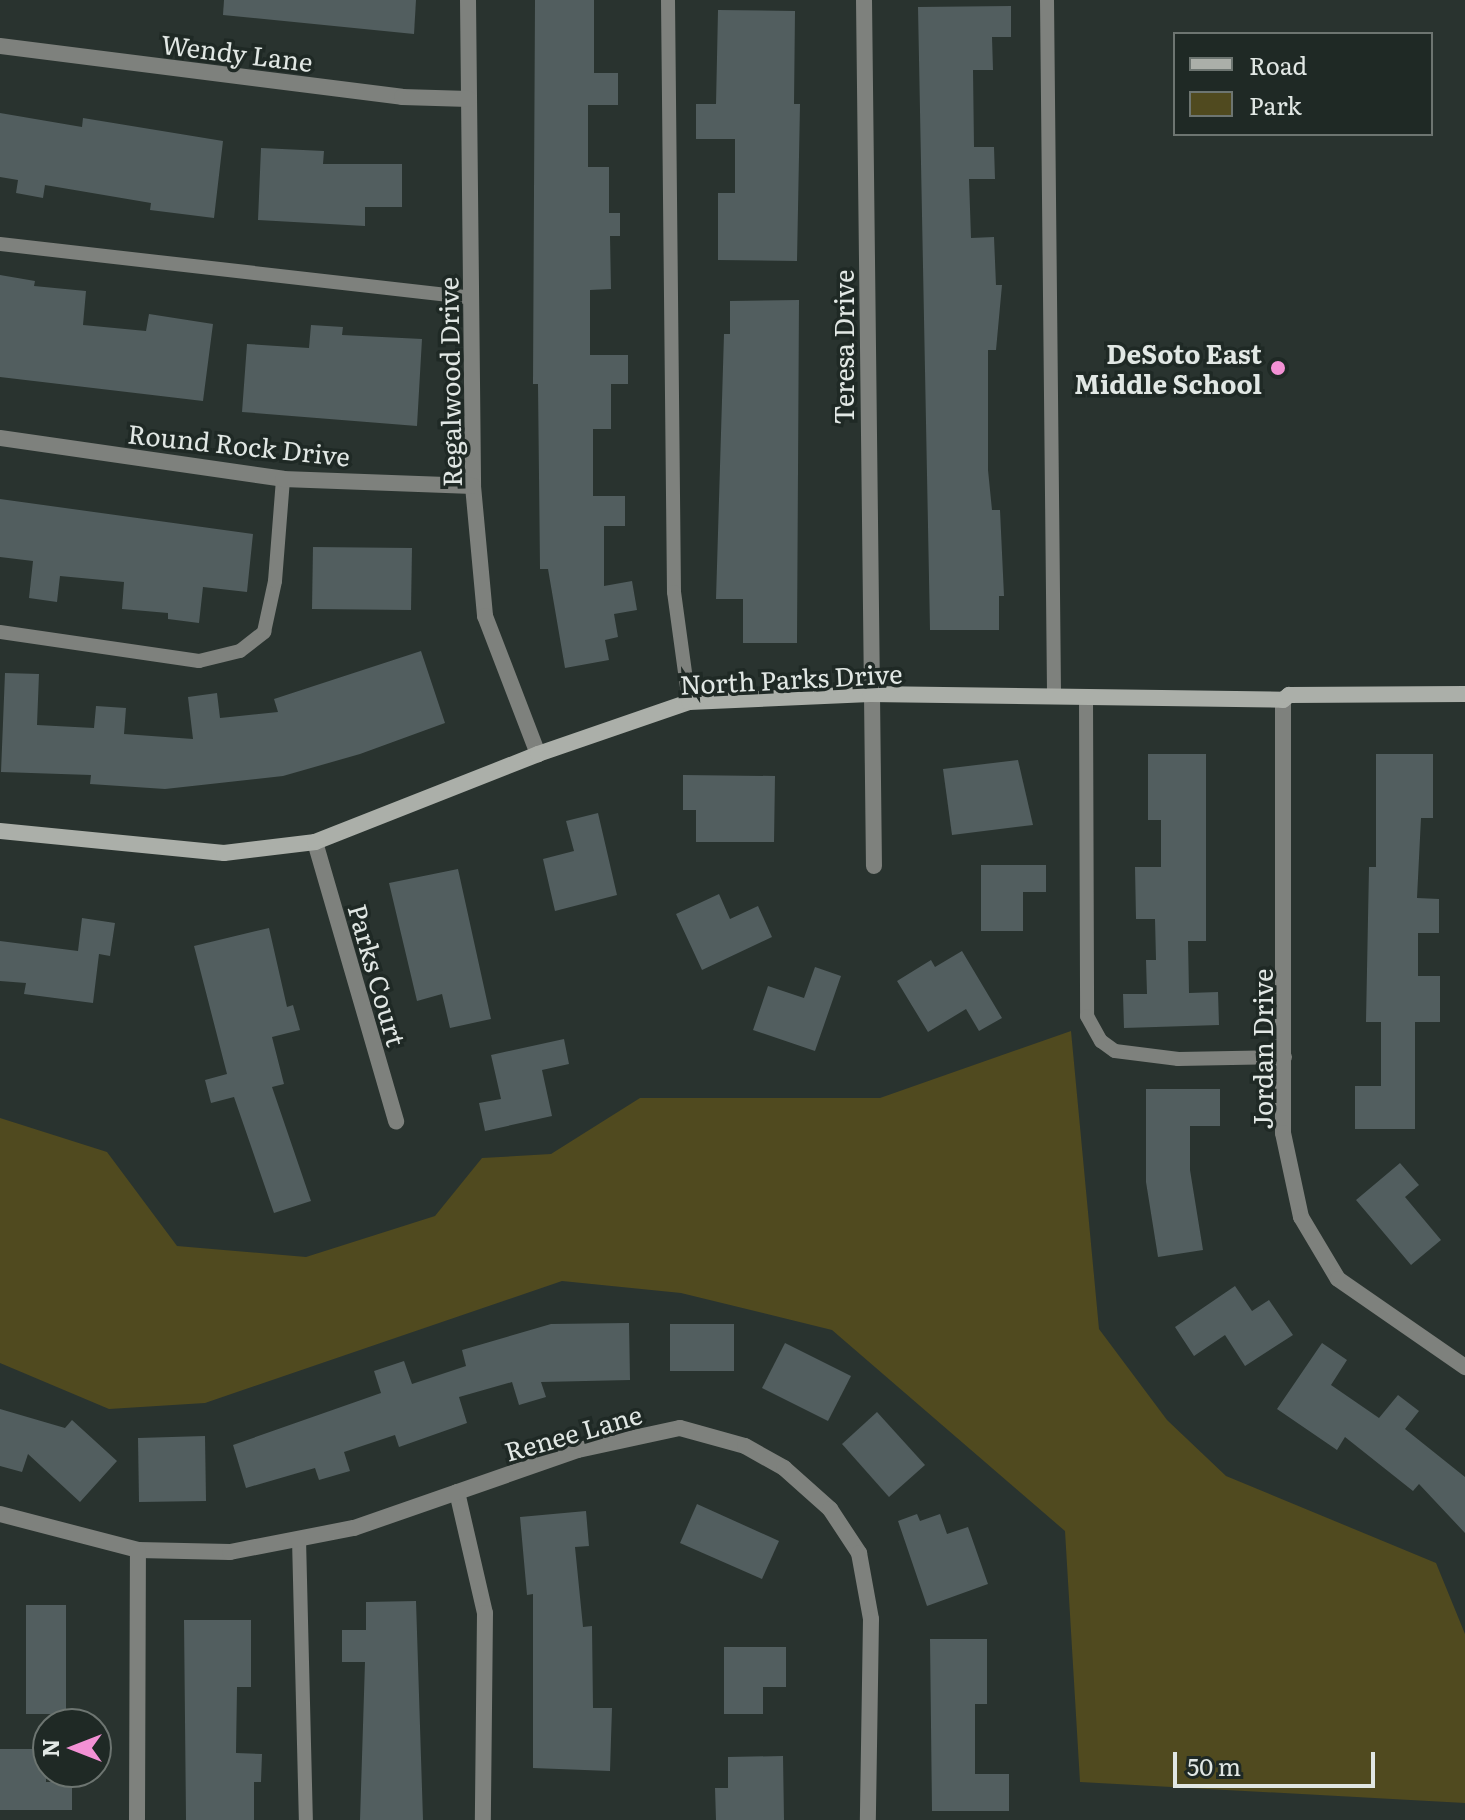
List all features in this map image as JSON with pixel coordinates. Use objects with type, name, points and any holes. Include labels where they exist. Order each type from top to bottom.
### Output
[{"type":"street","name":"Regalwood Drive","points":[[468,0],[473,486],[485,616],[538,754]]},
{"type":"street","name":"Teresa Drive","points":[[864,0],[874,866]]},
{"type":"street","name":"Wendy Lane","points":[[0,46],[402,97],[469,99]]},
{"type":"street","name":"Round Rock Drive","points":[[0,438],[283,479],[473,486]]},
{"type":"street","name":"North Parks Drive","points":[[0,831],[224,853],[315,842],[538,754],[689,702],[870,694],[1283,700],[1289,695],[1465,694]]},
{"type":"street","name":"Jordan Drive","points":[[1283,700],[1283,1133],[1301,1217],[1338,1279],[1465,1367]]},
{"type":"street","name":"Parks Court","points":[[315,842],[396,1121]]},
{"type":"street","name":"Renee Lane","points":[[0,1514],[138,1550],[230,1552],[354,1528],[578,1450],[680,1428],[745,1446],[784,1468],[830,1509],[859,1553],[871,1619],[868,1820]]},
{"type":"street","points":[[457,1492],[485,1613],[483,1820]]},
{"type":"street","points":[[137,1820],[138,1550]]},
{"type":"lane","points":[[668,0],[674,592],[689,702]]},
{"type":"lane","points":[[1047,0],[1054,697]]},
{"type":"lane","points":[[0,244],[471,298]]},
{"type":"lane","points":[[0,632],[199,661],[240,651],[264,632],[275,581],[283,479]]},
{"type":"lane","points":[[1086,697],[1087,1016],[1101,1041],[1115,1051],[1178,1059],[1285,1057]]},
{"type":"lane","points":[[299,1539],[306,1820]]},
{"type":"green space","points":[[1071,1031],[1099,1329],[1167,1420],[1226,1476],[1436,1563],[1465,1634],[1465,1803],[1080,1782],[1065,1531],[832,1330],[681,1293],[562,1281],[205,1403],[109,1409],[0,1363],[0,1118],[107,1152],[177,1246],[306,1257],[435,1216],[482,1158],[551,1154],[640,1098],[880,1098]]},
{"type":"building","points":[[224,0],[416,0],[414,34],[223,15]]},
{"type":"building","points":[[535,0],[594,0],[594,73],[618,73],[618,105],[588,105],[588,167],[609,167],[609,213],[620,213],[620,236],[610,236],[611,289],[590,290],[590,355],[628,355],[628,384],[611,384],[611,429],[593,429],[593,496],[625,496],[625,526],[604,526],[604,586],[632,581],[637,610],[614,614],[618,637],[605,640],[609,660],[565,668],[548,569],[540,569],[538,384],[533,384]]},
{"type":"building","points":[[1011,6],[1011,37],[992,37],[993,70],[973,70],[974,147],[994,147],[995,179],[969,179],[971,238],[994,237],[996,285],[1002,285],[996,350],[988,350],[988,470],[992,510],[1000,510],[1004,596],[999,596],[999,630],[930,630],[918,7]]},
{"type":"building","points":[[718,10],[795,11],[794,104],[800,104],[797,261],[718,260],[718,193],[735,193],[735,139],[696,139],[696,104],[716,104]]},
{"type":"building","points":[[0,113],[82,127],[83,118],[223,141],[214,218],[150,210],[151,203],[45,185],[43,198],[16,193],[18,180],[0,177]]},
{"type":"building","points":[[261,148],[324,151],[323,164],[402,164],[402,207],[365,207],[365,226],[258,220]]},
{"type":"building","points":[[0,275],[35,281],[34,286],[86,291],[83,325],[146,331],[149,314],[213,324],[203,401],[0,377]]},
{"type":"building","points":[[799,300],[797,643],[743,643],[743,599],[716,599],[724,334],[730,334],[730,301]]},
{"type":"building","points":[[311,325],[343,327],[342,335],[422,339],[417,426],[242,412],[247,344],[309,348]]},
{"type":"building","points":[[0,499],[253,534],[247,592],[203,587],[199,623],[168,619],[168,613],[122,609],[124,582],[60,576],[57,602],[29,598],[33,561],[0,557]]},
{"type":"building","points":[[313,547],[412,548],[411,610],[312,609]]},
{"type":"building","points":[[421,651],[445,723],[360,754],[283,776],[165,789],[90,784],[91,775],[1,772],[5,673],[39,674],[37,725],[94,728],[96,706],[126,708],[124,734],[193,739],[188,697],[217,693],[220,718],[278,712],[274,699]]},
{"type":"building","points":[[1148,754],[1206,754],[1206,941],[1188,941],[1189,993],[1218,992],[1219,1025],[1124,1028],[1123,994],[1147,994],[1146,960],[1156,960],[1155,919],[1136,919],[1135,867],[1161,867],[1161,820],[1148,820]]},
{"type":"building","points":[[1376,754],[1433,754],[1433,818],[1421,818],[1417,898],[1439,899],[1439,933],[1418,933],[1418,976],[1440,976],[1440,1022],[1415,1022],[1415,1129],[1355,1129],[1355,1086],[1381,1086],[1381,1022],[1366,1022],[1369,867],[1376,867]]},
{"type":"building","points":[[1018,760],[1033,825],[952,835],[943,769]]},
{"type":"building","points":[[683,775],[775,776],[774,842],[696,842],[696,810],[683,810]]},
{"type":"building","points":[[598,813],[617,895],[555,911],[543,859],[574,851],[566,821]]},
{"type":"building","points":[[981,865],[1046,865],[1046,892],[1023,892],[1023,931],[981,931]]},
{"type":"building","points":[[458,869],[491,1019],[450,1028],[442,994],[417,1001],[389,883]]},
{"type":"building","points":[[719,894],[730,919],[758,906],[772,937],[702,970],[676,914]]},
{"type":"building","points":[[82,918],[115,923],[110,956],[99,954],[93,1003],[24,994],[26,983],[0,981],[0,941],[78,951]]},
{"type":"building","points":[[269,928],[287,1007],[293,1005],[300,1030],[272,1037],[284,1084],[272,1087],[311,1201],[274,1213],[234,1097],[211,1103],[205,1080],[227,1074],[194,946]]},
{"type":"building","points":[[962,951],[1002,1018],[979,1031],[966,1009],[928,1032],[897,981],[931,960],[935,967]]},
{"type":"building","points":[[815,967],[841,976],[815,1051],[753,1030],[768,986],[804,998]]},
{"type":"building","points":[[564,1039],[569,1064],[542,1070],[552,1116],[485,1131],[479,1103],[501,1099],[491,1055]]},
{"type":"building","points":[[1146,1089],[1220,1089],[1220,1126],[1190,1126],[1190,1170],[1203,1250],[1158,1257],[1146,1182]]},
{"type":"building","points":[[1400,1163],[1419,1185],[1405,1197],[1441,1240],[1411,1265],[1356,1200]]},
{"type":"building","points":[[1235,1286],[1252,1311],[1269,1300],[1293,1335],[1245,1366],[1225,1335],[1194,1356],[1175,1327]]},
{"type":"building","points":[[629,1323],[630,1380],[541,1382],[546,1397],[519,1405],[512,1382],[459,1397],[467,1423],[399,1447],[395,1435],[344,1452],[350,1471],[319,1480],[315,1468],[246,1488],[233,1445],[381,1393],[374,1371],[404,1361],[412,1384],[466,1366],[462,1350],[551,1324]]},
{"type":"building","points":[[670,1324],[734,1324],[734,1371],[670,1371]]},
{"type":"building","points":[[785,1343],[851,1376],[828,1421],[762,1388]]},
{"type":"building","points":[[1322,1343],[1347,1360],[1331,1385],[1379,1418],[1398,1395],[1419,1411],[1405,1429],[1465,1477],[1465,1533],[1419,1484],[1413,1491],[1345,1437],[1337,1450],[1277,1409]]},
{"type":"building","points":[[0,1409],[65,1428],[72,1420],[117,1461],[80,1502],[28,1454],[22,1472],[0,1466]]},
{"type":"building","points":[[877,1412],[925,1465],[889,1497],[842,1444]]},
{"type":"building","points":[[205,1436],[206,1501],[139,1502],[138,1438]]},
{"type":"building","points":[[697,1504],[779,1541],[762,1579],[680,1543]]},
{"type":"building","points":[[586,1511],[589,1546],[575,1547],[583,1627],[592,1626],[593,1708],[612,1708],[610,1771],[533,1768],[533,1594],[527,1595],[520,1517]]},
{"type":"building","points":[[917,1514],[920,1521],[940,1514],[947,1534],[968,1527],[988,1584],[927,1606],[898,1521]]},
{"type":"building","points":[[416,1601],[423,1820],[360,1820],[365,1662],[342,1662],[342,1630],[366,1630],[366,1602]]},
{"type":"building","points":[[26,1605],[66,1605],[66,1708],[32,1708],[32,1714],[26,1714]]},
{"type":"building","points":[[184,1620],[251,1620],[251,1687],[237,1687],[236,1753],[262,1754],[261,1782],[254,1782],[254,1820],[186,1820]]},
{"type":"building","points":[[930,1639],[987,1639],[987,1704],[975,1704],[975,1774],[1009,1774],[1009,1811],[932,1811]]},
{"type":"building","points":[[724,1647],[786,1647],[786,1687],[763,1687],[763,1714],[724,1714]]},
{"type":"building","points":[[0,1749],[32,1749],[32,1788],[72,1788],[72,1810],[0,1810]]},
{"type":"building","points":[[783,1756],[784,1820],[716,1820],[715,1788],[728,1788],[728,1757]]},
{"type":"place","name":"DeSoto East Middle School","points":[[1278,368]]}]
